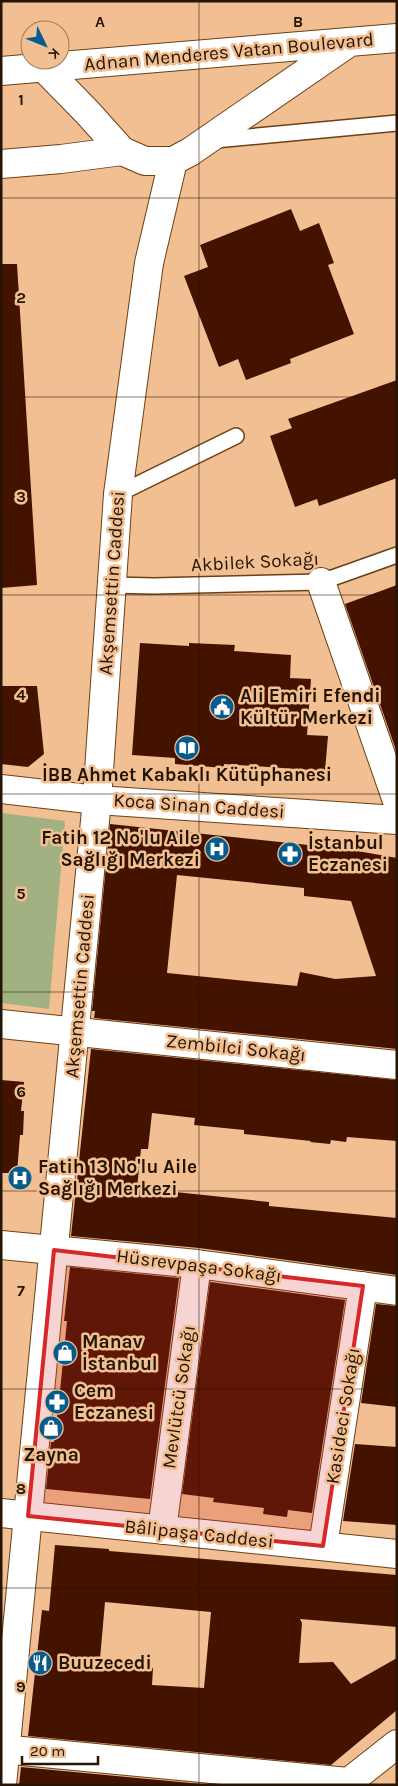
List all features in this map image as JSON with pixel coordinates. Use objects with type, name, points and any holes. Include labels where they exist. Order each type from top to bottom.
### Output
[{"type":"street","name":"Adnan Menderes Vatan Boulevard","points":[[70,65],[397,38]]},
{"type":"street","points":[[45,70],[88,113],[122,151],[145,161],[174,161],[350,42]]},
{"type":"street","name":"Adnan Menderes Vatan Boulevard","points":[[1,71],[20,69]]},
{"type":"street","points":[[1,164],[62,159],[122,151]]},
{"type":"street","name":"Akşemsettin Caddesi","points":[[2,1785],[3,1749],[28,1516],[97,800],[118,494],[149,263],[174,161]]},
{"type":"street","points":[[321,582],[394,787]]},
{"type":"street","name":"Koca Sinan Caddesi","points":[[1,790],[97,800],[397,820]]},
{"type":"street","name":"Zembilci Sokağı","points":[[1,1024],[397,1065]]},
{"type":"street","name":"Hüsrevpaşa Sokağı","points":[[1,1245],[197,1264],[397,1291]]},
{"type":"street","name":"Mevlütcü Sokağı","points":[[162,1530],[197,1264]]},
{"type":"street","name":"Kasideci Sokağı","points":[[323,1546],[363,1286]]},
{"type":"street","name":"Bâlipaşa Caddesi","points":[[1,1513],[397,1554]]},
{"type":"street","points":[[3,1749],[347,1784],[397,1744]]},
{"type":"lane","points":[[206,141],[397,123]]},
{"type":"lane","points":[[118,494],[236,436]]},
{"type":"lane","name":"Akbilek Sokağı","points":[[112,585],[154,586],[321,582],[397,555]]},
{"type":"highlighted area","points":[[54,1250],[363,1286],[323,1546],[28,1516]]},
{"type":"green space","points":[[1,813],[65,821],[49,1009],[1,1003]]},
{"type":"building","points":[[291,209],[300,231],[319,223],[334,263],[328,265],[354,334],[290,359],[291,363],[246,380],[238,359],[219,367],[184,276],[208,267],[200,245]]},
{"type":"building","points":[[1,264],[17,264],[37,585],[1,588]]},
{"type":"building","points":[[397,380],[397,478],[319,506],[317,499],[295,507],[270,436],[292,428],[288,419]]},
{"type":"building","points":[[397,585],[397,753],[345,604]]},
{"type":"building","name":"Ali Emiri Efendi Kültür Merkezi","points":[[140,643],[189,646],[189,643],[235,645],[234,651],[291,655],[290,678],[311,679],[307,735],[328,736],[325,771],[224,764],[224,768],[175,764],[175,758],[132,755]]},
{"type":"building","points":[[1,686],[37,686],[44,754],[28,767],[1,764]]},
{"type":"building","points":[[110,824],[346,849],[397,858],[397,1049],[94,1018],[95,1011],[92,1011]],"holes":[[[177,875],[304,888],[304,896],[351,901],[376,976],[335,979],[300,972],[297,986],[167,973]]]},
{"type":"building","points":[[91,1049],[397,1080],[397,1141],[347,1137],[346,1142],[331,1140],[330,1144],[310,1142],[244,1134],[244,1130],[194,1125],[195,1118],[152,1113],[148,1149],[141,1149],[137,1188],[269,1202],[269,1206],[397,1218],[397,1275],[199,1248],[71,1236]]},
{"type":"building","points":[[1,1080],[24,1082],[21,1111],[24,1111],[23,1135],[20,1135],[17,1173],[1,1173]]},
{"type":"building","points":[[70,1267],[179,1278],[150,1499],[46,1489],[51,1442],[54,1442],[60,1391],[67,1321],[64,1321]]},
{"type":"building","points":[[210,1282],[345,1300],[312,1513],[288,1510],[287,1517],[263,1514],[264,1508],[213,1502],[214,1498],[182,1494]]},
{"type":"building","points":[[376,1304],[397,1306],[397,1407],[361,1403]]},
{"type":"building","points":[[355,1444],[397,1447],[397,1525],[343,1521]]},
{"type":"building","points":[[55,1545],[397,1575],[397,1627],[300,1619],[302,1623],[299,1663],[333,1662],[351,1684],[397,1658],[397,1710],[331,1765],[28,1736],[42,1610],[49,1611]],"holes":[[[105,1602],[211,1612],[204,1688],[152,1685],[152,1662],[100,1659]]]},
{"type":"building","points":[[21,1767],[212,1785],[19,1785]]},
{"type":"place","name":"Ali Emiri Efendi Kültür Merkezi","points":[[222,707]]},
{"type":"place","name":"İBB Ahmet Kabaklı Kütüphanesi","points":[[187,748]]},
{"type":"place","name":"Fatih 12 No'lu Aile Sağlığı Merkezi","points":[[217,849]]},
{"type":"place","name":"İstanbul Eczanesi","points":[[290,854]]},
{"type":"place","name":"Fatih 13 No'lu Aile Sağlığı Merkezi","points":[[20,1178]]},
{"type":"place","name":"Manav İstanbul","points":[[65,1353]]},
{"type":"place","name":"Cem Eczanesi","points":[[57,1402]]},
{"type":"place","name":"Zayna","points":[[51,1428]]},
{"type":"place","name":"Buuzecedi","points":[[40,1663]]}]
